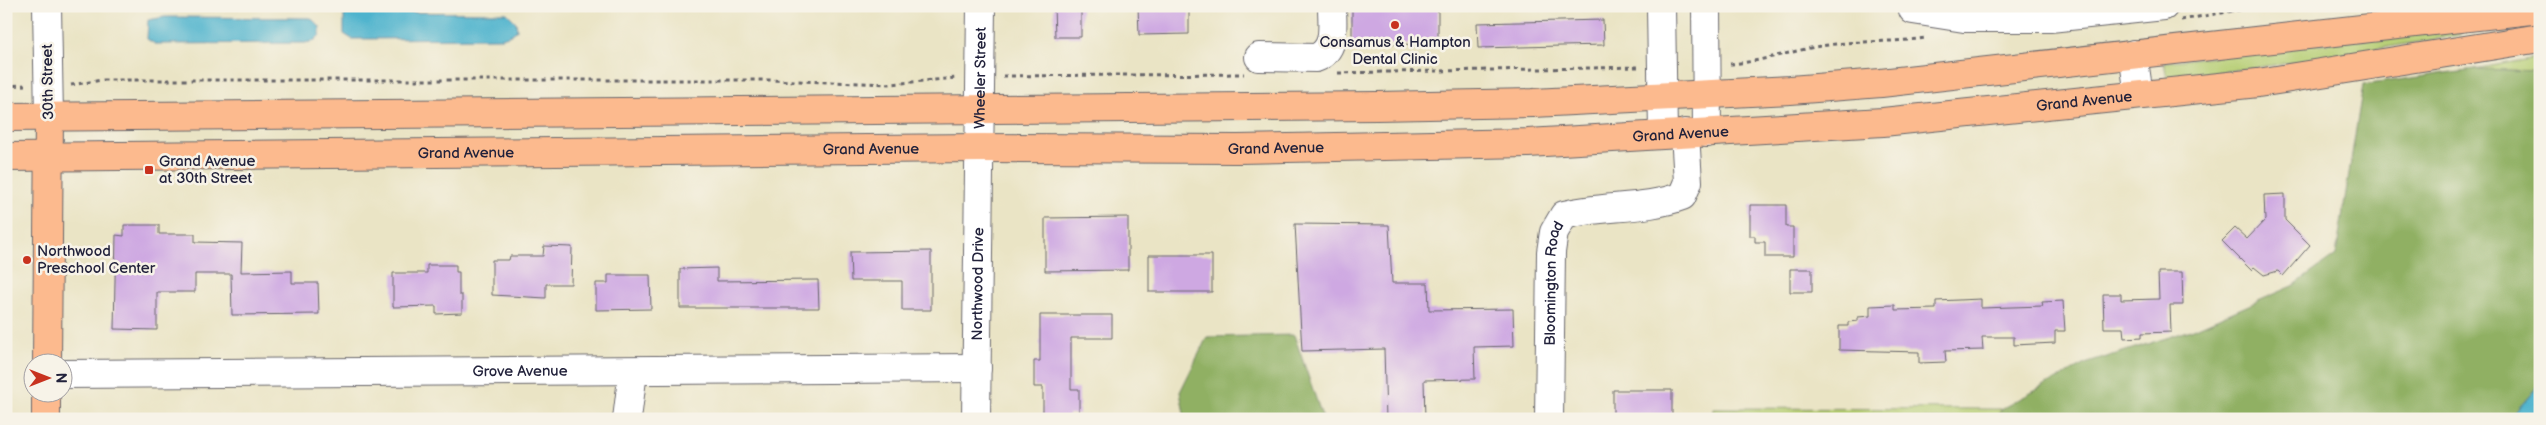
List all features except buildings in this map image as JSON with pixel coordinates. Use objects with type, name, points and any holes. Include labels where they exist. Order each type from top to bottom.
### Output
[{"type":"main road","points":[[6,117],[1387,106],[1533,103],[1882,83],[2540,9]]},
{"type":"main road","name":"Grand Avenue","points":[[6,157],[980,148],[1258,149],[1528,143],[1902,120],[2258,84],[2540,38]]},
{"type":"main road","name":"30th Street","points":[[47,352],[49,117]]},
{"type":"main road","points":[[46,402],[46,419]]},
{"type":"street","name":"30th Street","points":[[47,6],[49,117]]},
{"type":"street","name":"Wheeler Street","points":[[980,148],[981,6]]},
{"type":"street","points":[[1259,57],[1316,58],[1322,55],[1327,51],[1332,40],[1332,6]]},
{"type":"street","name":"Bloomington Road","points":[[1549,419],[1551,252],[1554,232],[1564,214],[1587,209],[1664,203],[1682,196],[1688,182],[1685,133],[1662,97],[1661,6]]},
{"type":"street","name":"Bloomington Road","points":[[1685,133],[1707,94],[1706,6]]},
{"type":"street","points":[[1913,8],[1964,18],[2050,18],[2164,6]]},
{"type":"street","points":[[2133,54],[2139,95]]},
{"type":"street","name":"Northwood Drive","points":[[976,419],[980,148]]},
{"type":"street","name":"Grove Avenue","points":[[72,374],[977,368]]},
{"type":"street","points":[[627,419],[633,371]]},
{"type":"path","points":[[76,85],[102,80],[767,80],[890,84],[957,78]]},
{"type":"path","points":[[6,86],[24,85]]},
{"type":"green space","points":[[2461,28],[2461,35],[2304,61],[2167,79],[2164,62]]},
{"type":"green space","points":[[2540,57],[2540,71],[2474,69]]},
{"type":"green space","points":[[2474,69],[2540,71],[2540,384],[2509,419],[1999,419],[2001,409],[2085,364],[2191,330],[2293,286],[2336,255],[2363,85]]},
{"type":"green space","points":[[1294,335],[1323,419],[1185,419],[1180,392],[1207,337]]},
{"type":"green space","points":[[1713,408],[2001,409],[1999,419],[1713,419]]},
{"type":"water","points":[[361,12],[507,13],[516,22],[517,30],[511,35],[502,38],[352,39],[344,34],[344,15]]},
{"type":"water","points":[[165,17],[311,18],[320,27],[320,35],[314,41],[305,43],[155,44],[147,39],[148,20]]},
{"type":"water","points":[[2540,384],[2540,419],[2509,419]]},
{"type":"place","name":"Consamus & Hampton Dental Clinic","points":[[1395,25]]},
{"type":"place","name":"Grand Avenue at 30th Street","points":[[149,170]]},
{"type":"place","name":"Northwood Preschool Center","points":[[27,260]]}]
